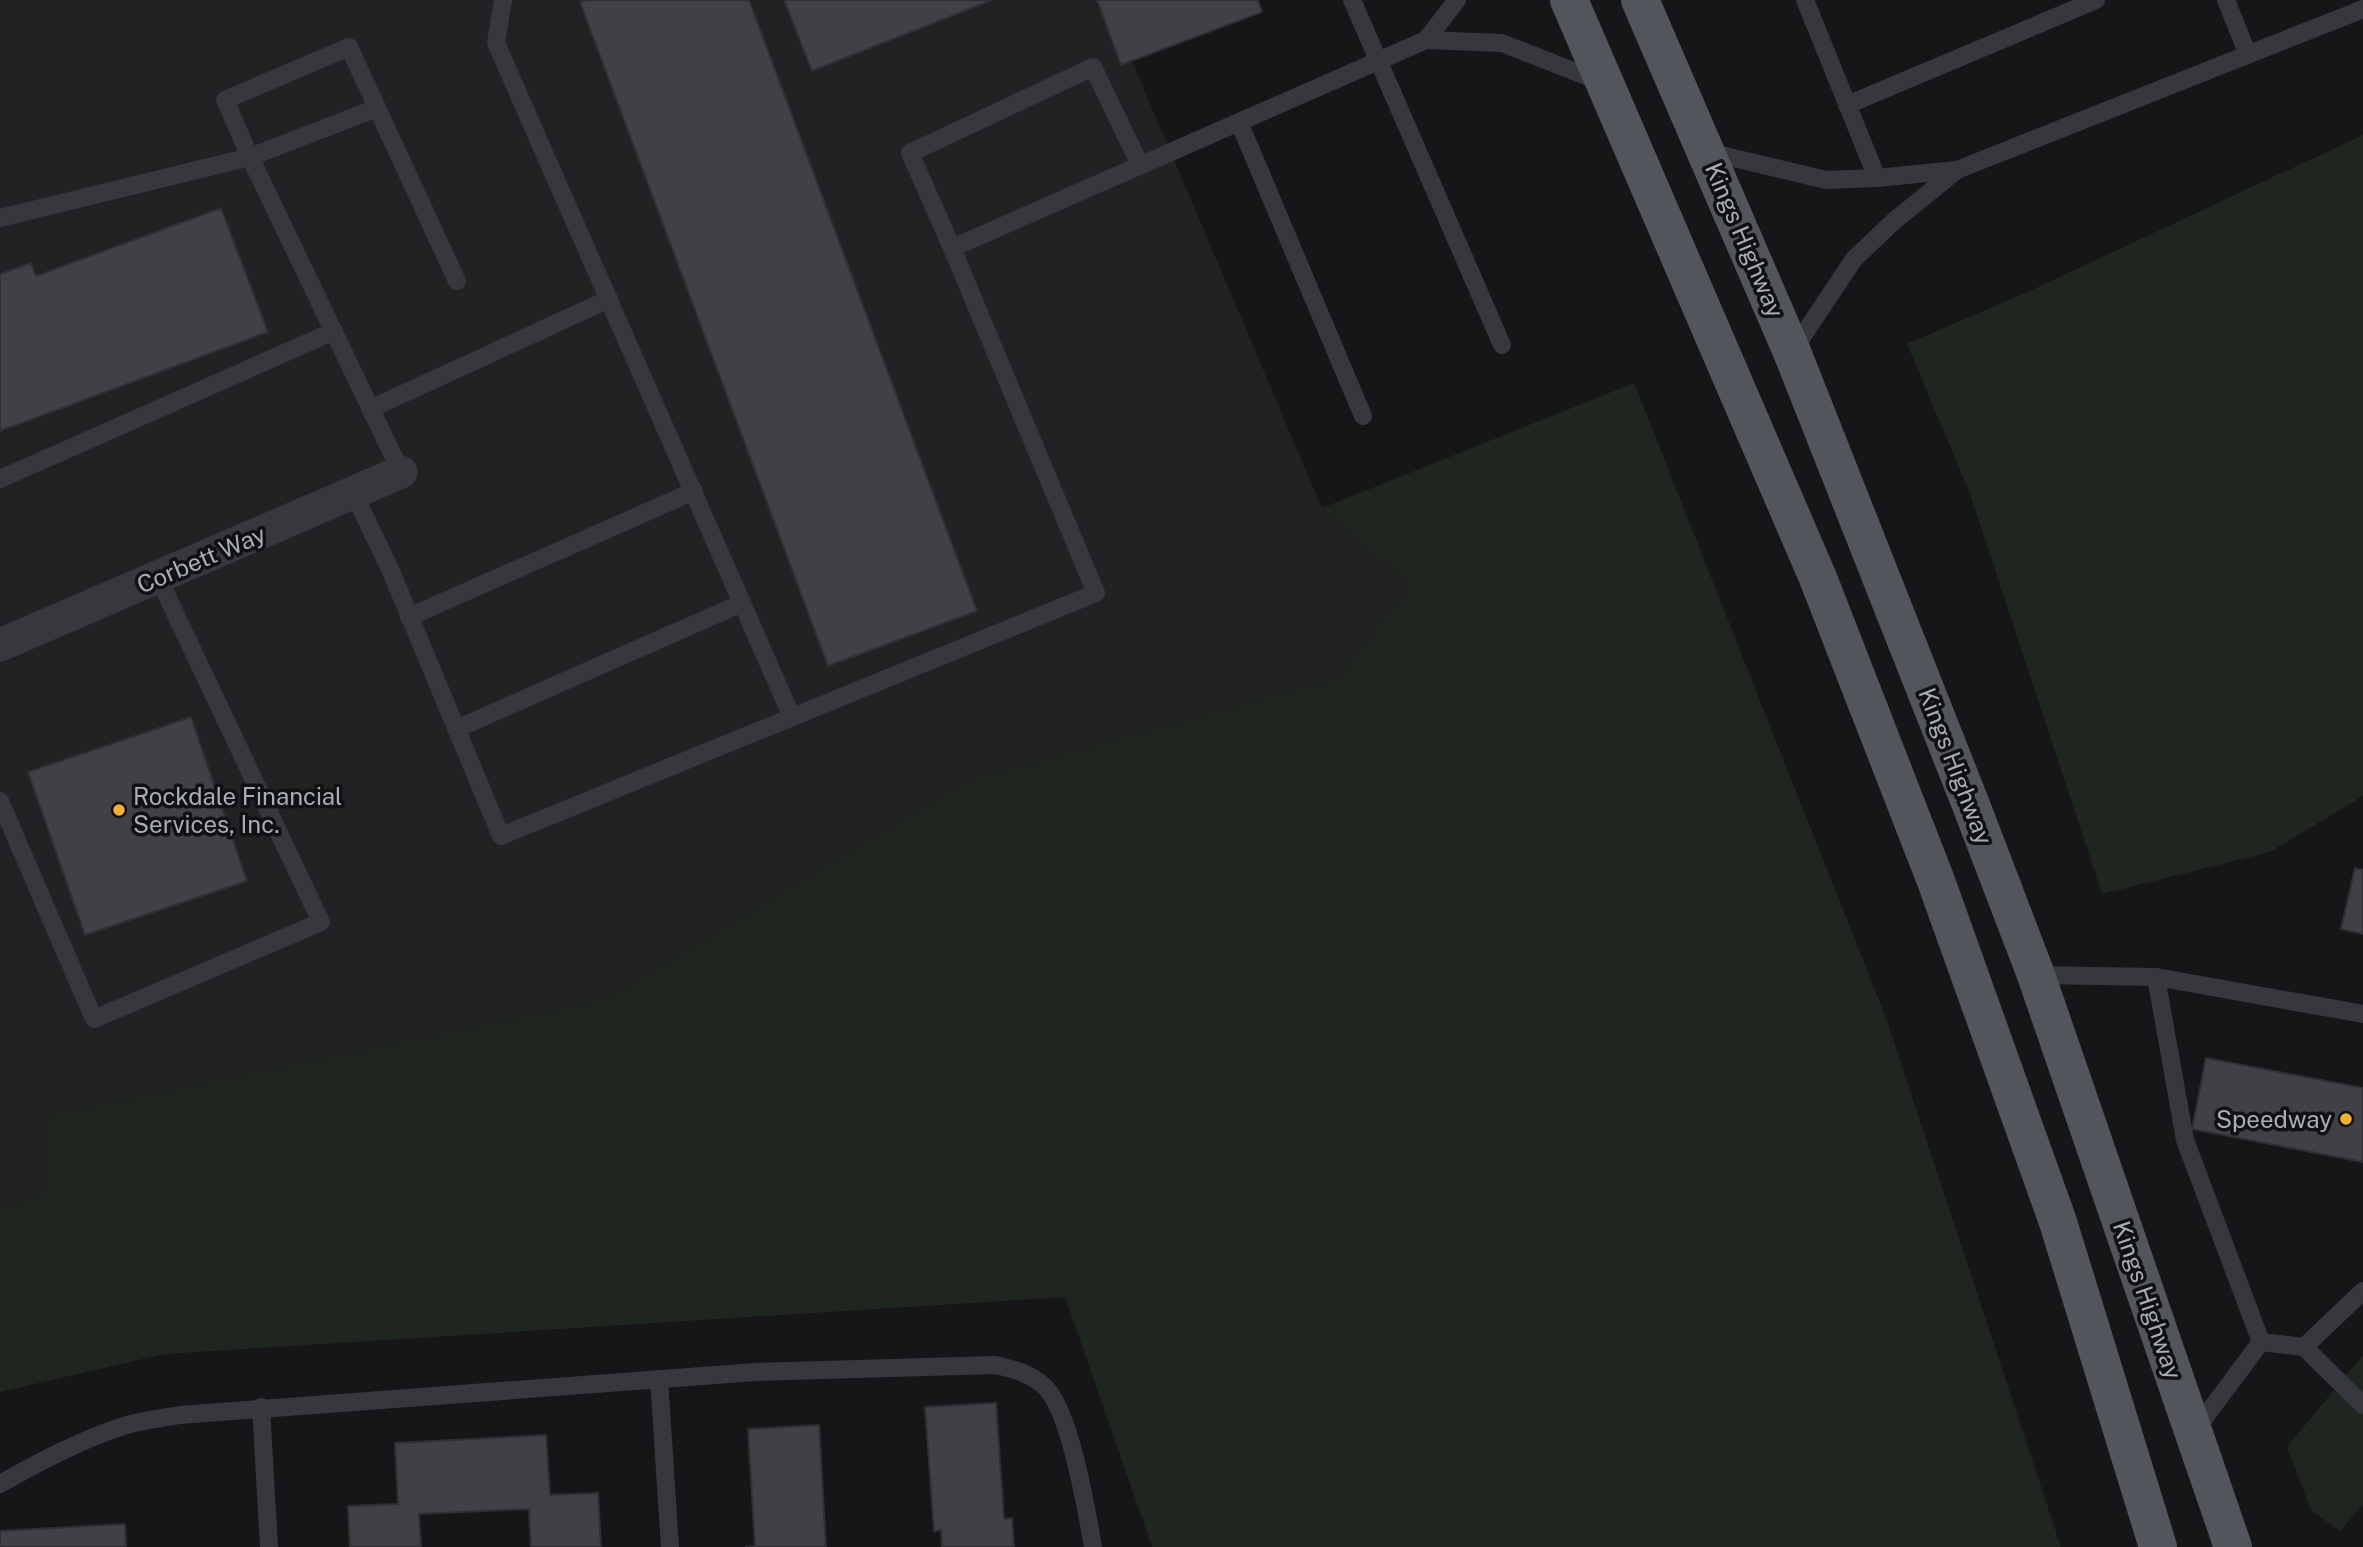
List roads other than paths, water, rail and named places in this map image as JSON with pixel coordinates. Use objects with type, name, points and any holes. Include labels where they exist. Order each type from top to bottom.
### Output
[{"type":"main road","points":[[1569,0],[1608,85],[1818,578],[1936,881],[2058,1222],[2158,1547]]},
{"type":"main road","name":"Kings Highway","points":[[1640,0],[1708,152],[1792,352],[1971,805],[2036,975],[2233,1547]]},
{"type":"street","name":"Corbett Way","points":[[0,645],[401,472]]},
{"type":"lane","points":[[503,0],[496,43],[792,717]]},
{"type":"lane","points":[[1352,0],[1502,345]]},
{"type":"lane","points":[[1426,40],[1457,0]]},
{"type":"lane","points":[[1805,0],[1877,178]]},
{"type":"lane","points":[[1847,105],[2096,0]]},
{"type":"lane","points":[[2226,0],[2248,55]]},
{"type":"lane","points":[[1708,152],[1826,180],[1957,170],[2363,9]]},
{"type":"lane","points":[[952,248],[1426,40],[1502,43],[1608,85]]},
{"type":"lane","points":[[401,472],[225,100],[349,47],[457,282]]},
{"type":"lane","points":[[353,492],[501,836],[1096,593],[910,153],[1093,67],[1140,165]]},
{"type":"lane","points":[[0,218],[250,157],[377,108]]},
{"type":"lane","points":[[1239,122],[1363,416]]},
{"type":"lane","points":[[1792,352],[1854,259],[1894,221],[1957,170]]},
{"type":"lane","points":[[370,408],[609,299]]},
{"type":"lane","points":[[0,479],[334,331]]},
{"type":"lane","points":[[409,617],[694,491]]},
{"type":"lane","points":[[0,801],[94,1019],[321,922],[158,577]]},
{"type":"lane","points":[[456,729],[743,603]]},
{"type":"lane","points":[[2036,975],[2156,977],[2363,1014]]},
{"type":"lane","points":[[2156,977],[2185,1140],[2260,1342]]},
{"type":"lane","points":[[2304,1347],[2363,1291]]},
{"type":"lane","points":[[2193,1433],[2260,1342]]},
{"type":"lane","points":[[2260,1342],[2304,1347],[2363,1405]]},
{"type":"lane","points":[[0,1485],[78,1444],[130,1425],[180,1415],[756,1372],[995,1365],[1022,1371],[1046,1387],[1058,1405],[1078,1468],[1093,1547]]},
{"type":"lane","points":[[659,1379],[670,1547]]},
{"type":"lane","points":[[261,1407],[269,1547]]},
{"type":"place","name":"Rockdale Financial Services, Inc.","points":[[119,810]]},
{"type":"place","name":"Speedway","points":[[2346,1119]]}]
